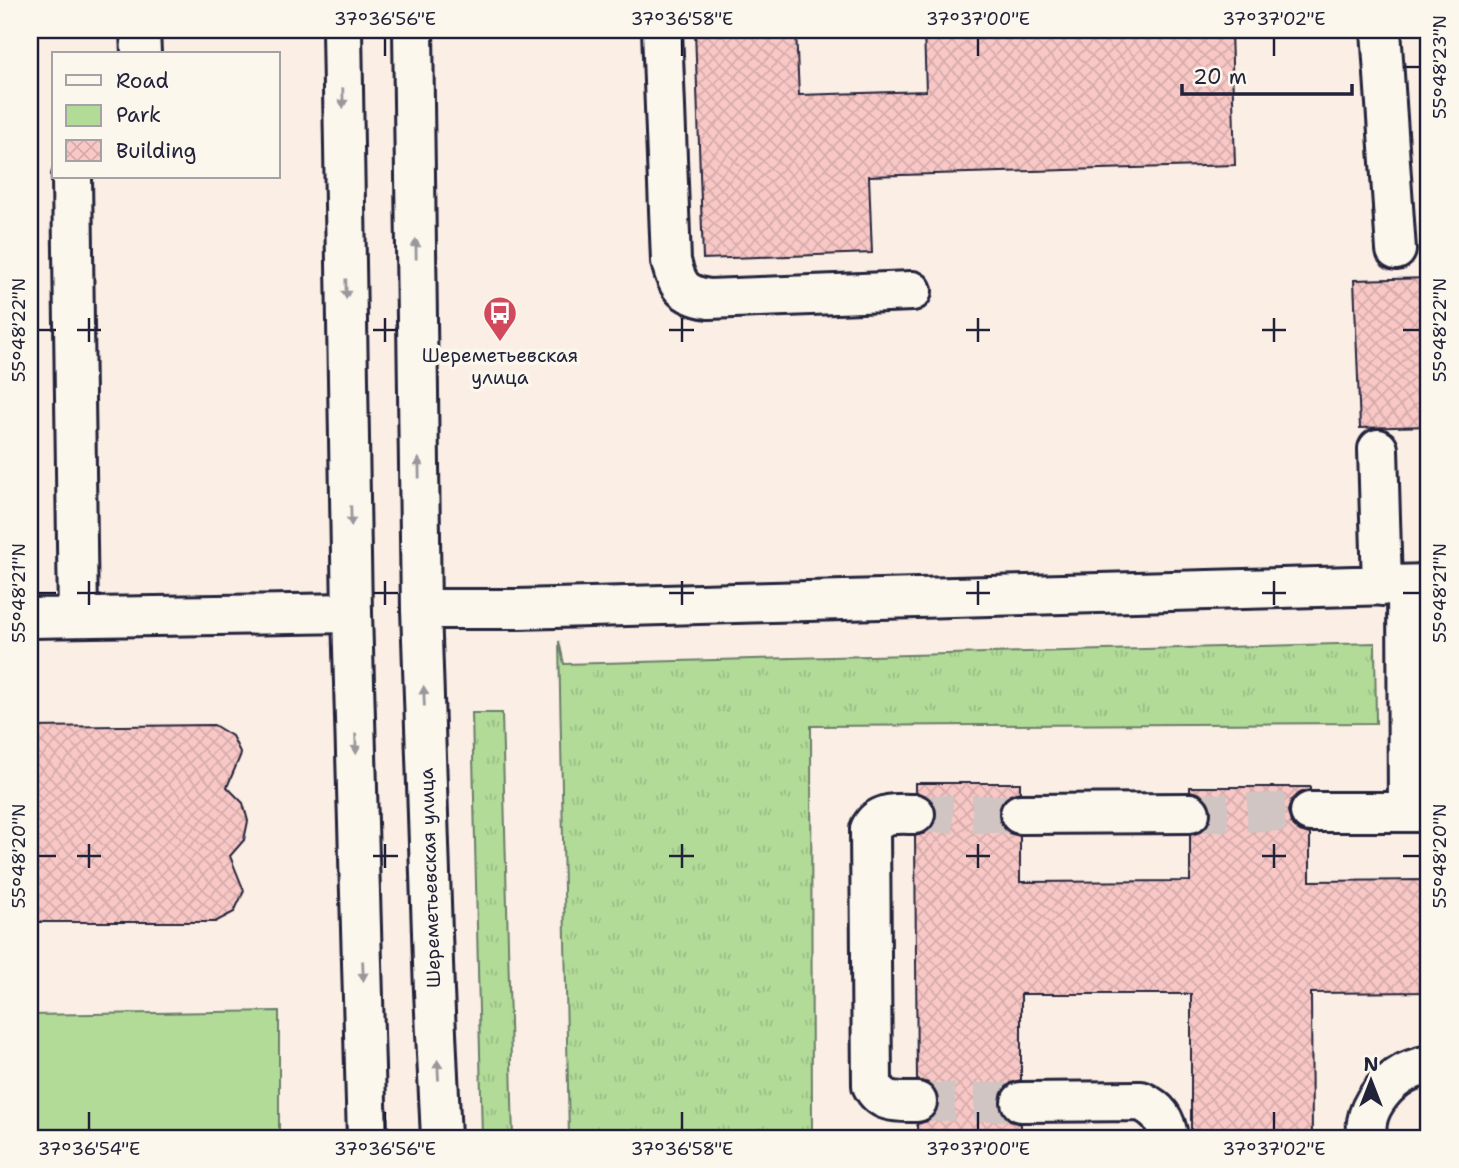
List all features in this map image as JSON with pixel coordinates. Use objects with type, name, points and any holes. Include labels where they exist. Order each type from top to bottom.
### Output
[{"type":"main road","points":[[140,30],[141,52]]},
{"type":"main road","points":[[342,30],[352,613],[367,1138]]},
{"type":"main road","name":"Шереметьевская улица","points":[[412,30],[421,609],[433,991],[441,1138]]},
{"type":"main road","points":[[662,30],[671,261],[675,277],[684,290],[695,297],[709,299],[912,291]]},
{"type":"main road","points":[[1381,30],[1395,250]]},
{"type":"main road","points":[[72,178],[78,617]]},
{"type":"main road","points":[[1310,812],[1418,812],[1406,585],[1378,449]]},
{"type":"main road","points":[[421,609],[518,609],[1406,585]]},
{"type":"main road","points":[[30,618],[352,613]]},
{"type":"main road","points":[[1020,814],[1190,813]]},
{"type":"main road","points":[[915,814],[882,816],[870,829],[870,948],[872,1085],[882,1098],[894,1102],[917,1102]]},
{"type":"main road","points":[[1367,1138],[1367,1122],[1383,1091],[1402,1074],[1429,1065]]},
{"type":"main road","points":[[1021,1102],[1141,1101],[1163,1118],[1168,1138]]},
{"type":"green space","points":[[559,641],[564,664],[1375,643],[1376,723],[811,726],[812,1138],[569,1138]]},
{"type":"green space","points":[[472,713],[502,713],[513,1138],[482,1138]]},
{"type":"green space","points":[[279,1011],[279,1138],[30,1138],[30,1015]]},
{"type":"building","points":[[695,30],[796,30],[799,95],[926,91],[924,30],[1231,30],[1235,165],[869,176],[872,253],[703,259]]},
{"type":"building","points":[[1429,278],[1429,426],[1360,428],[1354,280]]},
{"type":"building","points":[[214,725],[232,736],[241,754],[227,787],[243,803],[248,821],[244,840],[230,856],[244,891],[234,912],[215,922],[30,922],[30,727]]},
{"type":"building","points":[[915,783],[1020,783],[1020,792],[1010,795],[1001,803],[998,815],[1002,826],[1009,833],[1020,836],[1020,882],[1190,881],[1190,835],[1200,832],[1209,824],[1212,812],[1208,801],[1200,794],[1190,791],[1190,787],[1310,787],[1310,790],[1300,793],[1291,801],[1288,811],[1291,823],[1300,831],[1310,834],[1310,881],[1429,880],[1429,992],[1311,993],[1312,1138],[1191,1138],[1191,994],[1021,994],[1021,1080],[1011,1083],[1002,1091],[999,1103],[1002,1112],[1010,1121],[1021,1124],[1021,1138],[917,1138],[917,1124],[927,1121],[936,1113],[939,1101],[935,1090],[928,1083],[917,1080],[915,836],[925,833],[933,826],[937,814],[934,804],[927,796],[915,792]]},
{"type":"tunnel","points":[[1190,813],[1310,812]]},
{"type":"tunnel","points":[[915,814],[1020,814]]},
{"type":"tunnel","points":[[917,1102],[1021,1102]]},
{"type":"place","name":"Шереметьевская улица","points":[[500,343]]}]
